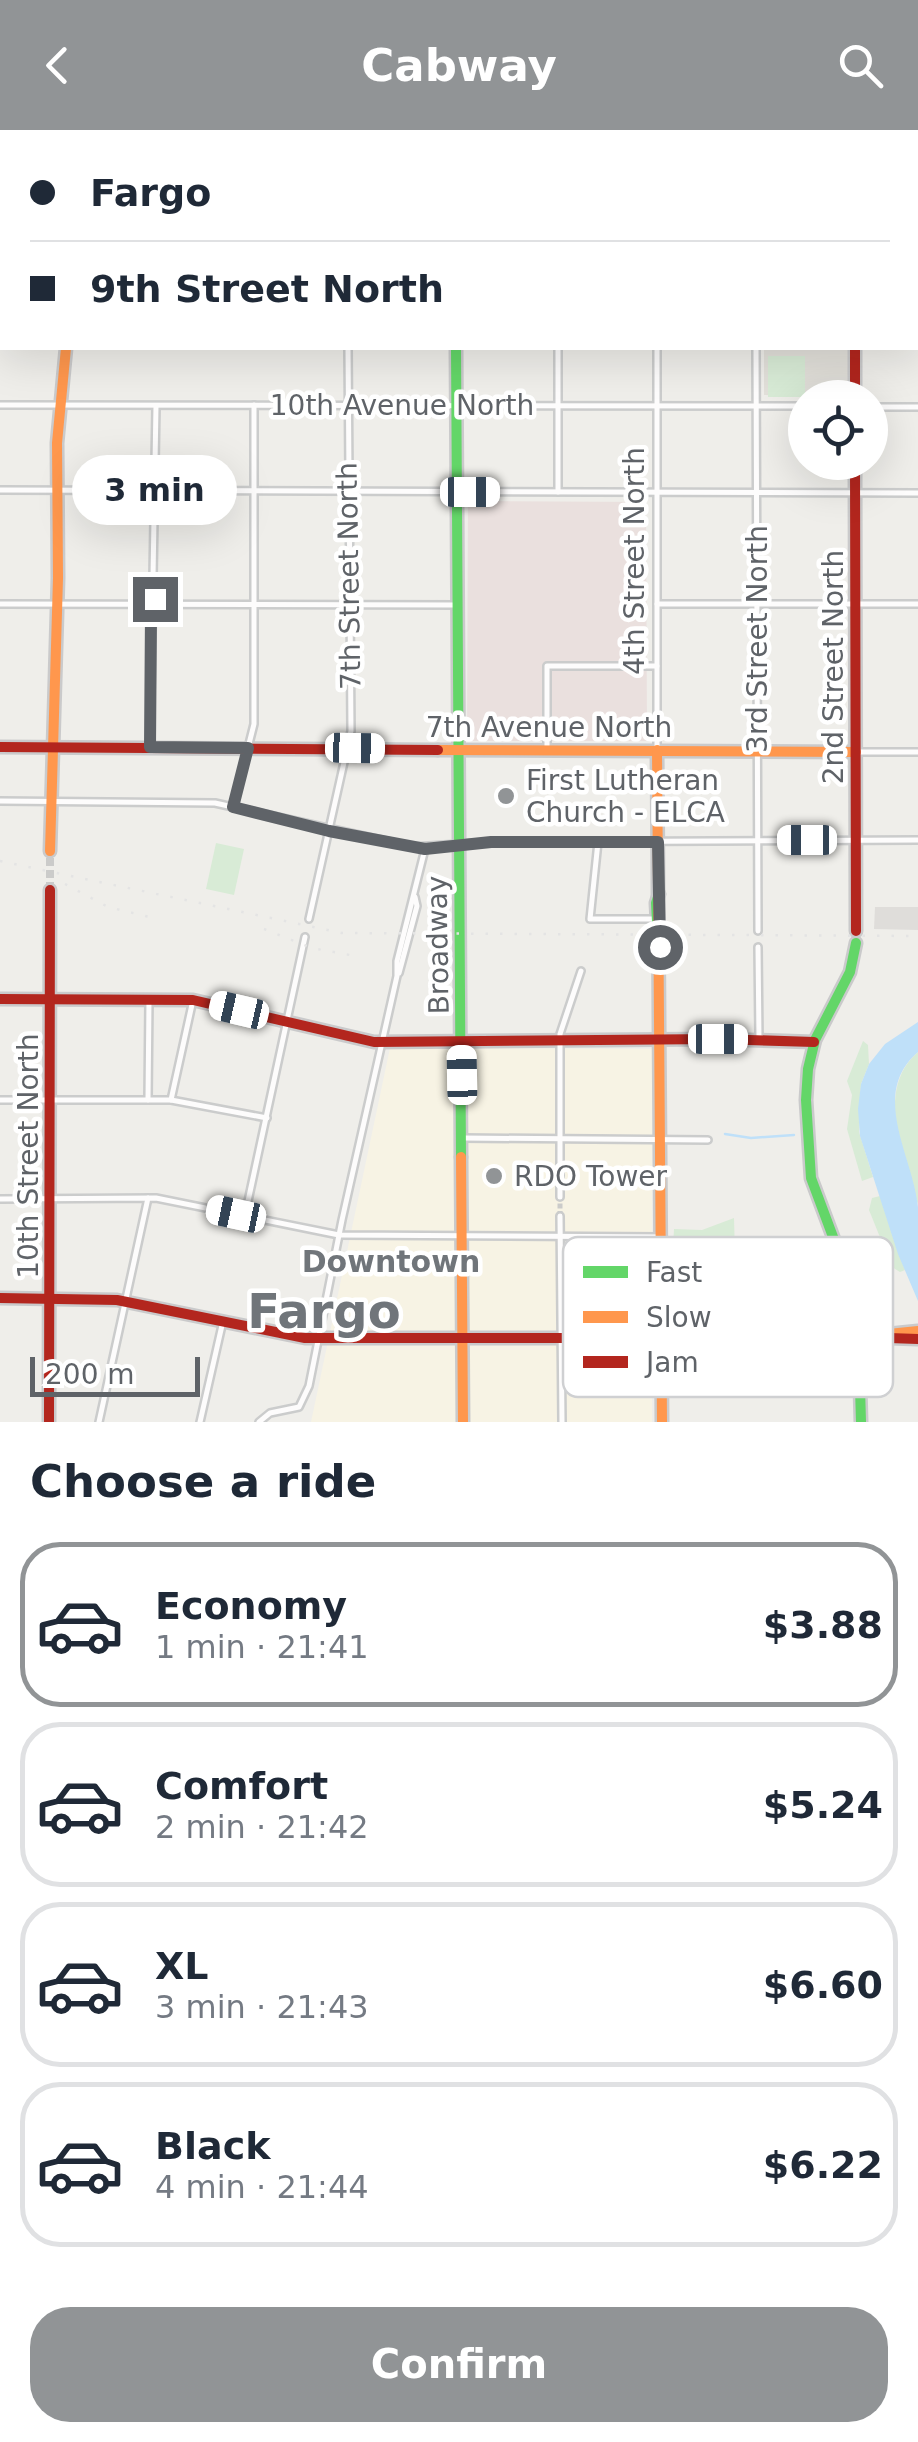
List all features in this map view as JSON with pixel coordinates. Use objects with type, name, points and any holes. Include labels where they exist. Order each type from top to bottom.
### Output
[{"type":"street","points":[[50,851],[57,490],[66,350]]},
{"type":"street","name":"7th Street North","points":[[309,919],[351,731],[348,350]]},
{"type":"street","name":"Broadway","points":[[456,350],[463,1422]]},
{"type":"street","points":[[558,350],[558,492]]},
{"type":"street","name":"4th Street North","points":[[657,350],[662,1237]]},
{"type":"street","name":"3rd Street North","points":[[756,350],[758,931]]},
{"type":"street","points":[[855,350],[855,380]]},
{"type":"street","name":"10th Avenue North","points":[[0,405],[788,406]]},
{"type":"street","points":[[150,747],[156,405]]},
{"type":"street","points":[[233,807],[254,724],[254,405]]},
{"type":"street","points":[[888,407],[918,407]]},
{"type":"street","name":"2nd Street North","points":[[832,1237],[816,1198],[810,1167],[809,1086],[814,1042],[849,980],[856,937],[855,480]]},
{"type":"street","points":[[0,490],[918,493]]},
{"type":"street","points":[[0,604],[458,605]]},
{"type":"street","points":[[657,604],[918,604]]},
{"type":"street","points":[[547,750],[547,666],[657,666]]},
{"type":"street","name":"7th Avenue North","points":[[0,746],[918,752]]},
{"type":"street","points":[[0,801],[216,803],[329,831],[425,849],[459,844],[918,840]]},
{"type":"street","points":[[598,842],[590,919],[656,919]]},
{"type":"street","points":[[259,1422],[270,1414],[292,1411],[304,1402],[425,849]]},
{"type":"street","name":"10th Street North","points":[[49,1422],[50,890]]},
{"type":"street","name":"4th Street North","points":[[659,894],[656,919],[660,947]]},
{"type":"street","points":[[245,1215],[305,937]]},
{"type":"street","points":[[758,947],[759,1039]]},
{"type":"street","points":[[560,1197],[560,1040],[581,970]]},
{"type":"street","points":[[0,999],[192,1000],[383,1042],[814,1042]]},
{"type":"street","points":[[148,1100],[149,1000]]},
{"type":"street","points":[[171,1100],[192,1000]]},
{"type":"street","points":[[0,1100],[171,1100],[267,1118]]},
{"type":"street","points":[[463,1138],[708,1140]]},
{"type":"street","points":[[99,1422],[148,1198]]},
{"type":"street","points":[[0,1200],[148,1198],[339,1235],[662,1237]]},
{"type":"street","points":[[560,1216],[562,1422]]},
{"type":"street","points":[[0,1298],[126,1301],[318,1339],[561,1338]]},
{"type":"street","points":[[200,1422],[223,1321]]},
{"type":"street","points":[[893,1335],[918,1331]]},
{"type":"street","points":[[893,1337],[918,1339]]},
{"type":"street","name":"2nd Street North","points":[[860,1397],[861,1422]]},
{"type":"shaded area","points":[[764,350],[848,350],[848,380],[788,380],[788,395],[764,395]]},
{"type":"shaded area","points":[[468,501],[646,502],[647,741],[467,741]]},
{"type":"shaded area","points":[[875,907],[918,907],[918,930],[874,929]]},
{"type":"shaded area","points":[[390,1048],[652,1049],[652,1237],[563,1237],[563,1397],[652,1397],[652,1422],[311,1422]]},
{"type":"green space","points":[[768,356],[805,356],[805,380],[788,380],[788,397],[768,397]]},
{"type":"green space","points":[[216,843],[244,849],[234,895],[206,889]]},
{"type":"green space","points":[[863,1041],[868,1045],[869,1064],[861,1084],[859,1132],[873,1177],[862,1181],[847,1129],[852,1095],[847,1081]]},
{"type":"green space","points":[[918,1052],[918,1204],[900,1146],[895,1105],[897,1085]]},
{"type":"green space","points":[[880,1196],[905,1270],[893,1268],[893,1237],[880,1237],[869,1210],[872,1198]]},
{"type":"green space","points":[[734,1218],[735,1237],[674,1237],[674,1229],[702,1230]]},
{"type":"water","points":[[918,1022],[918,1052],[904,1069],[895,1106],[918,1207],[918,1301],[898,1254],[860,1136],[861,1084],[869,1064],[885,1044]]},
{"type":"waterway","points":[[725,1134],[751,1138],[794,1135]]},
{"type":"tunnel","points":[[50,851],[50,890]]},
{"type":"tunnel","points":[[560,1197],[560,1216]]},
{"type":"railway","points":[[0,861],[342,933],[918,936]]},
{"type":"railway","points":[[65,884],[108,907],[158,919]]},
{"type":"railway","points":[[264,929],[312,948],[350,955]]},
{"type":"traffic: fast","points":[[456,350],[461,1157]]},
{"type":"traffic: fast","points":[[658,941],[659,894]]},
{"type":"traffic: fast","points":[[833,1237],[811,1178],[808,1069],[815,1040],[850,972],[856,943]]},
{"type":"traffic: fast","points":[[860,1397],[861,1422]]},
{"type":"traffic: slow","points":[[50,851],[58,578],[57,443],[66,350]]},
{"type":"traffic: slow","points":[[438,750],[856,752]]},
{"type":"traffic: slow","points":[[657,750],[661,1237]]},
{"type":"traffic: slow","points":[[461,1157],[463,1422]]},
{"type":"traffic: slow","points":[[893,1334],[918,1331]]},
{"type":"traffic: slow","points":[[662,1397],[662,1422]]},
{"type":"traffic: jam","points":[[855,350],[855,380]]},
{"type":"traffic: jam","points":[[855,480],[856,931]]},
{"type":"traffic: jam","points":[[0,747],[438,750]]},
{"type":"traffic: jam","points":[[49,1422],[50,890]]},
{"type":"traffic: jam","points":[[0,999],[193,1000],[374,1042],[814,1042]]},
{"type":"traffic: jam","points":[[0,1298],[117,1300],[305,1338],[563,1338]]},
{"type":"traffic: jam","points":[[893,1338],[918,1339]]},
{"type":"place","name":"First Lutheran Church - ELCA","points":[[506,796]]},
{"type":"place","name":"RDO Tower","points":[[494,1176]]},
{"type":"district","name":"Downtown","points":[[391,1261]]},
{"type":"district","name":"Fargo","points":[[324,1311]]},
{"type":"route","points":[[155,599],[151,613],[150,747],[248,748],[233,807],[425,849],[491,842],[658,842],[660,947]]}]
